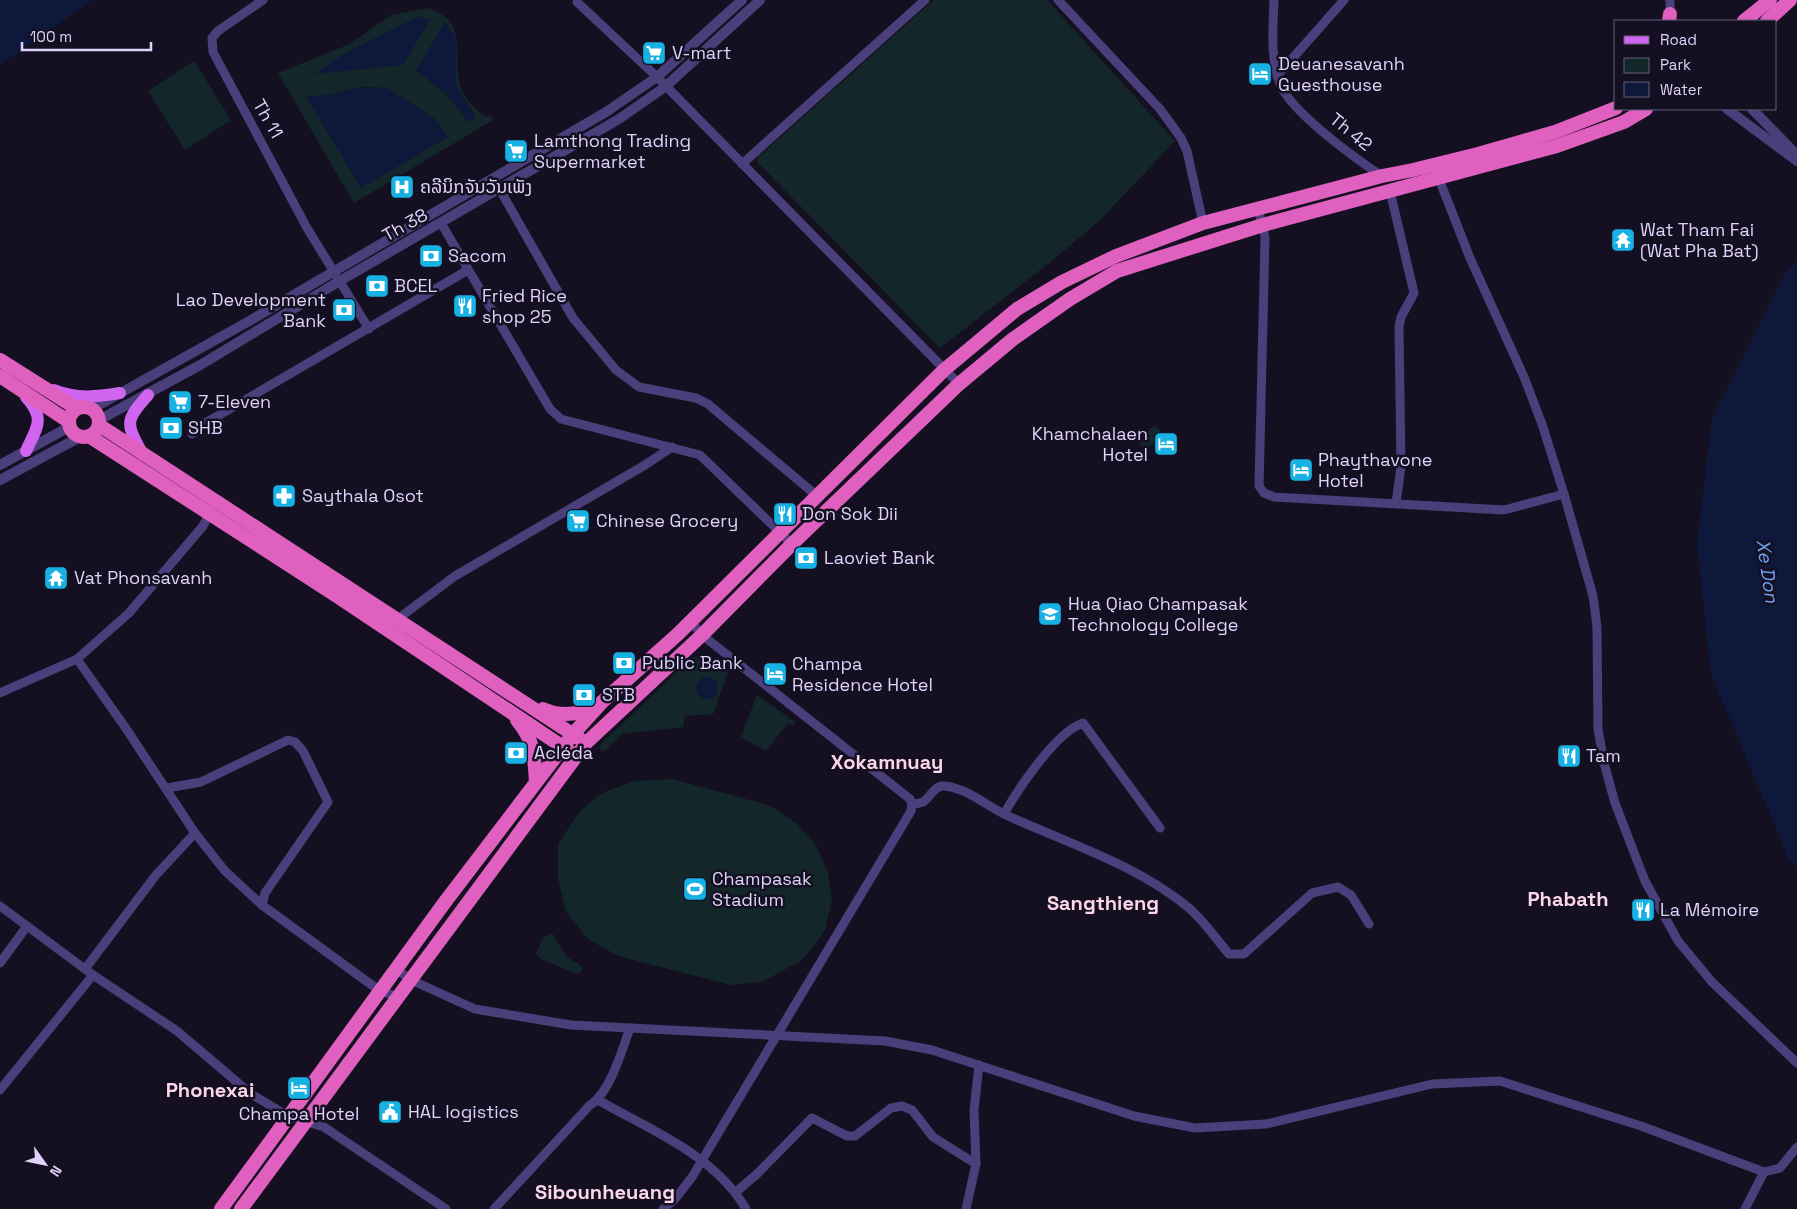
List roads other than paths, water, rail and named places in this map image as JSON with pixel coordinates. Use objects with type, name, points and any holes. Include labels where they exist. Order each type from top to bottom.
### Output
[{"type":"highway","points":[[1745,20],[1770,0]]},
{"type":"highway","points":[[1768,20],[1790,0]]},
{"type":"highway","points":[[221,1209],[396,969],[573,734],[600,705],[690,621],[944,370],[1017,309],[1062,282],[1116,256],[1203,223],[1555,132],[1614,109]]},
{"type":"highway","points":[[241,1209],[586,743],[702,635],[792,544],[959,384],[1013,339],[1070,299],[1117,271],[1263,225],[1557,146],[1624,122],[1644,110]]},
{"type":"highway","points":[[0,360],[76,408]]},
{"type":"highway","points":[[0,376],[84,436],[212,509],[392,624],[518,698],[586,743]]},
{"type":"highway","points":[[68,424],[70,413],[76,408],[84,406],[212,509]]},
{"type":"highway","points":[[84,436],[95,432],[97,418]]},
{"type":"highway","points":[[392,624],[508,710],[577,756]]},
{"type":"highway","points":[[518,698],[552,714],[582,713],[600,705]]},
{"type":"highway","points":[[508,710],[528,733],[534,749],[536,782]]},
{"type":"main road","points":[[41,385],[66,395],[80,397],[93,398],[120,393]]},
{"type":"main road","points":[[18,388],[37,409],[39,418],[26,451]]},
{"type":"main road","points":[[143,455],[130,431],[130,422],[132,413],[148,395]]},
{"type":"street","name":"Th 11","points":[[263,0],[218,30],[212,38],[213,52],[338,282],[370,329]]},
{"type":"street","name":"Th 38","points":[[97,418],[120,393],[252,320],[332,271],[606,112],[657,77],[742,0]]},
{"type":"street","name":"Th 38","points":[[97,418],[148,395],[619,119],[665,87],[760,0]]},
{"type":"street","points":[[742,164],[925,0]]},
{"type":"street","points":[[1058,0],[1160,109],[1181,138],[1187,151],[1203,223]]},
{"type":"street","name":"Th 42","points":[[1274,0],[1273,51],[1277,76],[1289,98],[1322,131],[1356,159],[1382,176]]},
{"type":"street","points":[[1277,76],[1344,0]]},
{"type":"street","points":[[577,2],[657,77],[959,384]]},
{"type":"street","points":[[1728,110],[1797,161]]},
{"type":"street","points":[[1753,110],[1797,156]]},
{"type":"street","points":[[1435,164],[1438,179],[1470,258],[1524,376],[1542,424],[1564,494],[1593,596],[1597,627],[1598,729],[1604,763],[1615,803],[1645,881],[1678,941],[1712,982],[1797,1062]]},
{"type":"street","points":[[500,190],[573,318],[616,370],[639,388],[696,398],[708,404],[817,496]]},
{"type":"street","points":[[1390,191],[1414,293],[1401,317],[1399,327],[1401,467],[1396,503]]},
{"type":"street","points":[[1258,208],[1265,237],[1259,486],[1261,490],[1274,497],[1504,510],[1564,494]]},
{"type":"street","points":[[441,223],[550,409],[555,414],[561,419],[672,446],[700,455],[710,462],[792,544]]},
{"type":"street","points":[[192,434],[197,428],[370,329],[468,270]]},
{"type":"street","points":[[0,465],[68,424]]},
{"type":"street","points":[[0,480],[84,436]]},
{"type":"street","points":[[392,624],[455,576],[645,465],[672,446]]},
{"type":"street","points":[[0,693],[77,659],[130,613],[203,526],[212,509]]},
{"type":"street","points":[[663,1209],[675,1199],[692,1177],[701,1159],[778,1035],[906,819],[912,804],[910,799],[702,635],[690,621]]},
{"type":"street","points":[[77,659],[167,788],[195,833],[224,871],[262,905],[380,991],[398,997]]},
{"type":"street","points":[[1004,814],[1019,787],[1051,748],[1083,723],[1160,828]]},
{"type":"street","points":[[167,788],[201,782],[288,740],[300,746],[328,802],[265,893],[262,905]]},
{"type":"street","points":[[912,804],[923,802],[937,788],[944,786],[959,790],[1004,814],[1149,880],[1190,909],[1229,954],[1244,954],[1312,893],[1338,887],[1351,896],[1369,924]]},
{"type":"street","points":[[85,969],[156,875],[195,833]]},
{"type":"street","points":[[0,906],[93,975],[177,1031],[251,1094],[288,1116],[324,1127],[446,1209]]},
{"type":"street","points":[[0,963],[27,926]]},
{"type":"street","points":[[396,969],[411,980],[474,1009],[571,1025],[884,1041],[932,1050],[1134,1116],[1195,1128],[1266,1124],[1432,1084],[1500,1081],[1641,1126],[1764,1172],[1780,1168],[1797,1147]]},
{"type":"street","points":[[0,1090],[93,975]]},
{"type":"street","points":[[494,1209],[590,1105],[598,1100],[618,1062],[630,1028]]},
{"type":"street","points":[[966,1209],[976,1164],[974,1110],[979,1065]]},
{"type":"street","points":[[598,1100],[701,1159],[736,1192],[746,1209]]},
{"type":"street","points":[[736,1192],[758,1174],[812,1118],[847,1136],[855,1136],[891,1108],[902,1106],[912,1110],[933,1137],[976,1164]]},
{"type":"street","points":[[1745,1209],[1764,1172]]},
{"type":"water","points":[[0,0],[93,0],[0,65]]},
{"type":"water","points":[[419,16],[430,20],[403,65],[314,74],[349,51]]},
{"type":"water","points":[[445,22],[456,38],[456,85],[476,118],[469,122],[445,93],[416,70]]},
{"type":"water","points":[[360,87],[387,88],[435,119],[448,137],[361,188],[306,97],[331,95]]},
{"type":"water","name":"Xe Don","points":[[1797,261],[1797,867],[1789,859],[1711,674],[1697,544],[1712,418],[1785,274]]},
{"type":"water","points":[[707,677],[715,680],[718,688],[715,696],[707,699],[699,696],[696,688],[699,680]]},
{"type":"place","name":"V-mart","points":[[654,53]]},
{"type":"place","name":"Deuanesavanh Guesthouse","points":[[1260,74]]},
{"type":"place","name":"Lamthong Trading Supermarket","points":[[516,151]]},
{"type":"place","name":"ຄລີນິກຈັນວັນເພັງ","points":[[402,187]]},
{"type":"place","name":"Wat Tham Fai (Wat Pha Bat)","points":[[1623,240]]},
{"type":"place","name":"Sacom","points":[[431,256]]},
{"type":"place","name":"BCEL","points":[[377,286]]},
{"type":"place","name":"Fried Rice shop 25","points":[[465,306]]},
{"type":"place","name":"Lao Development Bank","points":[[344,310]]},
{"type":"place","name":"7-Eleven","points":[[180,402]]},
{"type":"place","name":"SHB","points":[[171,428]]},
{"type":"place","name":"Khamchalaen Hotel","points":[[1166,444]]},
{"type":"place","name":"Phaythavone Hotel","points":[[1301,470]]},
{"type":"place","name":"Saythala Osot","points":[[284,496]]},
{"type":"place","name":"Don Sok Dii","points":[[785,514]]},
{"type":"place","name":"Chinese Grocery","points":[[578,521]]},
{"type":"place","name":"Laoviet Bank","points":[[806,558]]},
{"type":"place","name":"Vat Phonsavanh","points":[[56,578]]},
{"type":"place","name":"Hua Qiao Champasak Technology College","points":[[1050,614]]},
{"type":"place","name":"Public Bank","points":[[624,663]]},
{"type":"place","name":"Champa Residence Hotel","points":[[775,674]]},
{"type":"place","name":"STB","points":[[584,695]]},
{"type":"place","name":"Acléda","points":[[516,753]]},
{"type":"place","name":"Tam","points":[[1569,756]]},
{"type":"place","name":"Champasak Stadium","points":[[695,889]]},
{"type":"place","name":"La Mémoire","points":[[1643,910]]},
{"type":"place","name":"Champa Hotel","points":[[299,1088]]},
{"type":"place","name":"HAL logistics","points":[[390,1112]]},
{"type":"district","name":"Xokamnuay","points":[[887,762]]},
{"type":"district","name":"Phabath","points":[[1568,899]]},
{"type":"district","name":"Sangthieng","points":[[1103,903]]},
{"type":"district","name":"Phonexai","points":[[210,1090]]},
{"type":"district","name":"Sibounheuang","points":[[605,1192]]}]
